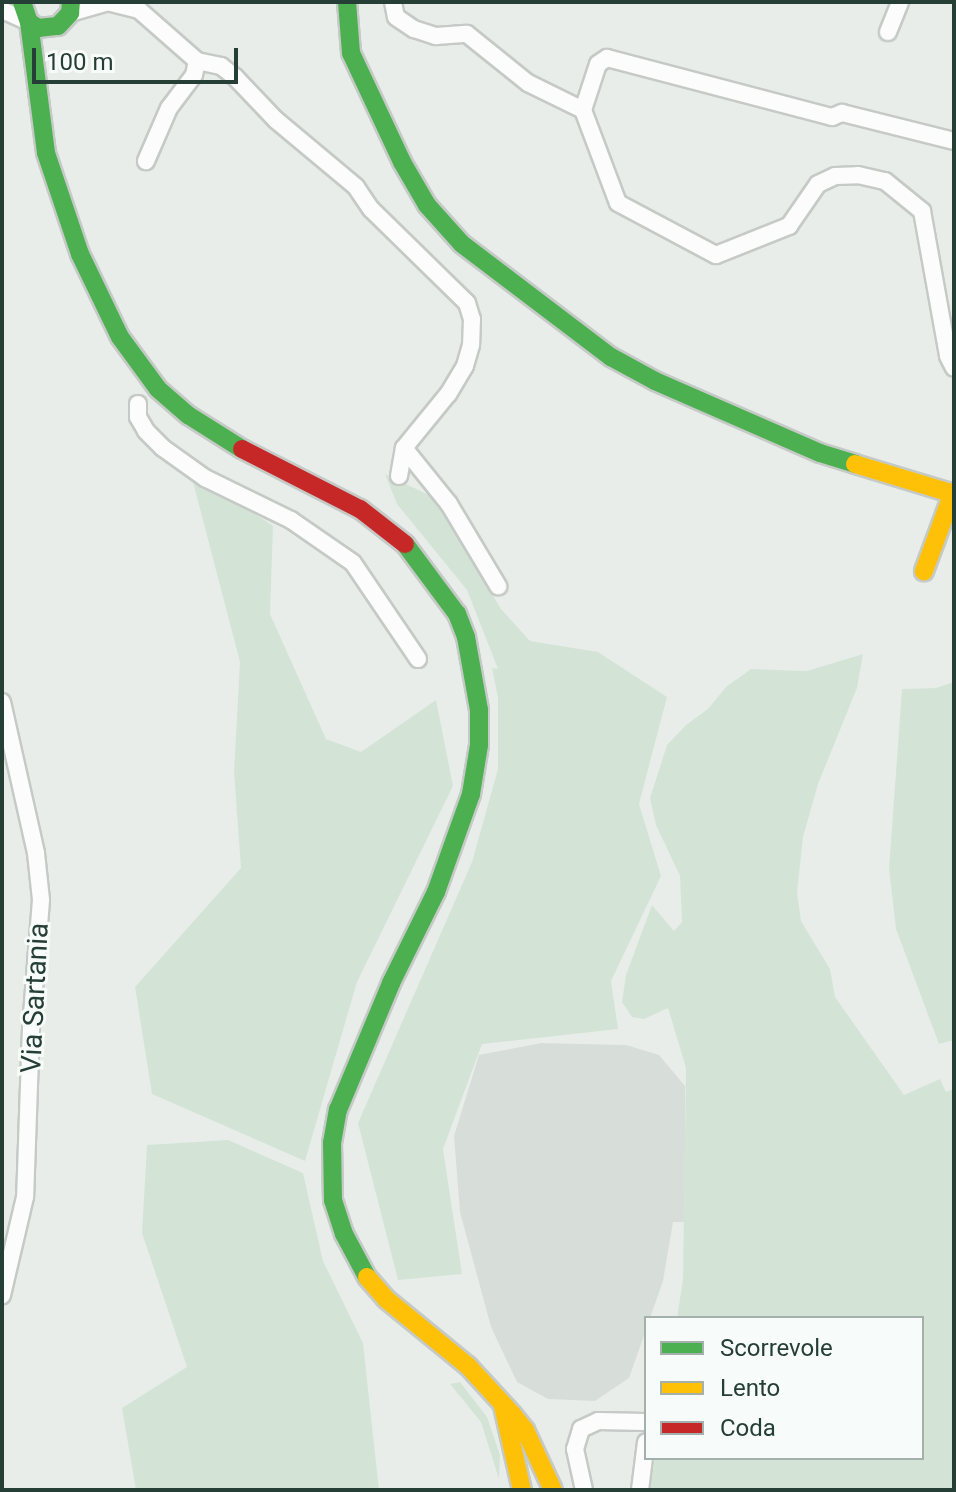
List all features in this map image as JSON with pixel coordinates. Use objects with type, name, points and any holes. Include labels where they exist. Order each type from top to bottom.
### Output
[{"type":"street","points":[[22,2],[29,22],[46,153],[80,254],[120,337],[164,395],[228,442],[360,509],[396,534],[457,614],[474,666],[479,745],[463,822],[436,892],[348,1081],[334,1132],[331,1172],[337,1215],[351,1252],[386,1299],[468,1366],[503,1404],[525,1430],[553,1490]]},
{"type":"street","points":[[2,10],[49,29],[65,21],[70,7],[108,2],[126,4],[139,10],[197,61],[221,66],[235,77],[276,120],[356,187],[371,209],[467,303],[472,319],[471,345],[465,366],[448,394],[404,448],[399,476]]},
{"type":"street","points":[[347,2],[351,53],[402,162],[427,205],[462,244],[611,357],[655,381],[820,453],[948,492],[950,501],[924,571]]},
{"type":"street","points":[[393,2],[396,17],[414,29],[436,36],[467,34],[528,83],[583,110]]},
{"type":"street","points":[[888,32],[900,2]]},
{"type":"street","points":[[38,84],[49,29]]},
{"type":"street","points":[[954,141],[842,113],[832,117],[607,58],[598,64],[583,110],[618,203],[716,255],[789,226],[818,184],[835,176],[858,175],[885,181],[907,196],[922,211],[948,356],[954,368]]},
{"type":"street","points":[[146,161],[169,108],[194,75],[197,61]]},
{"type":"street","points":[[145,371],[138,417],[146,431],[205,478],[291,520],[353,563],[418,659]]},
{"type":"street","points":[[138,404],[164,395]]},
{"type":"street","points":[[404,448],[449,504],[498,586]]},
{"type":"street","name":"Via Sartania","points":[[2,702],[28,815],[41,900],[31,1028],[25,1197],[2,1295]]},
{"type":"street","points":[[503,1404],[522,1490]]},
{"type":"street","points":[[584,1490],[575,1449],[581,1429],[598,1421],[644,1422]]},
{"type":"street","points":[[640,1490],[644,1458]]},
{"type":"street","points":[[530,1490],[547,1490]]},
{"type":"shaded area","points":[[541,1043],[626,1045],[659,1055],[685,1086],[685,1222],[673,1222],[663,1281],[651,1316],[644,1316],[644,1336],[629,1378],[595,1401],[548,1399],[517,1382],[491,1327],[460,1212],[454,1136],[479,1055]]},
{"type":"green space","points":[[385,474],[435,498],[501,609],[530,641],[598,652],[667,697],[639,804],[661,876],[611,981],[618,1029],[482,1044],[443,1149],[462,1274],[398,1280],[358,1123],[472,862],[498,769],[498,698],[492,668],[498,669],[467,590],[397,504]]},
{"type":"green space","points":[[193,482],[245,507],[273,526],[270,614],[326,739],[361,752],[436,700],[453,786],[357,982],[305,1161],[152,1094],[135,987],[241,868],[234,772],[240,662]]},
{"type":"green space","points":[[863,654],[857,688],[818,784],[803,837],[797,893],[801,921],[830,969],[835,997],[904,1095],[940,1079],[946,1092],[954,1089],[954,1490],[650,1490],[655,1460],[924,1460],[924,1316],[677,1316],[683,1279],[686,1068],[668,1008],[644,1019],[632,1017],[622,1002],[626,975],[652,905],[674,931],[682,922],[680,876],[656,825],[650,798],[667,745],[686,725],[708,709],[726,687],[751,669],[807,671]]},
{"type":"green space","points":[[954,682],[954,1040],[939,1044],[896,929],[889,869],[902,689],[936,688]]},
{"type":"green space","points":[[228,1140],[303,1173],[323,1261],[363,1343],[379,1490],[136,1490],[122,1408],[187,1367],[142,1233],[147,1145]]},
{"type":"green space","points":[[460,1382],[487,1417],[500,1455],[499,1479],[481,1422],[450,1384]]},
{"type":"traffic: fast","points":[[22,2],[29,22],[46,153],[80,254],[120,337],[158,389],[188,415],[242,449]]},
{"type":"traffic: fast","points":[[29,22],[38,28],[58,26],[70,13],[71,2]]},
{"type":"traffic: fast","points":[[347,2],[351,53],[402,162],[427,205],[462,244],[611,357],[655,381],[820,453],[855,464]]},
{"type":"traffic: fast","points":[[367,1277],[344,1234],[333,1200],[332,1143],[338,1110],[391,983],[436,892],[471,794],[479,745],[479,710],[466,637],[457,614],[405,544]]},
{"type":"traffic: slow","points":[[855,464],[948,492],[950,501],[924,571]]},
{"type":"traffic: slow","points":[[367,1277],[386,1299],[468,1366],[512,1414],[525,1430],[553,1490]]},
{"type":"traffic: slow","points":[[503,1406],[522,1490]]},
{"type":"traffic: jam","points":[[242,449],[360,509],[405,544]]}]
